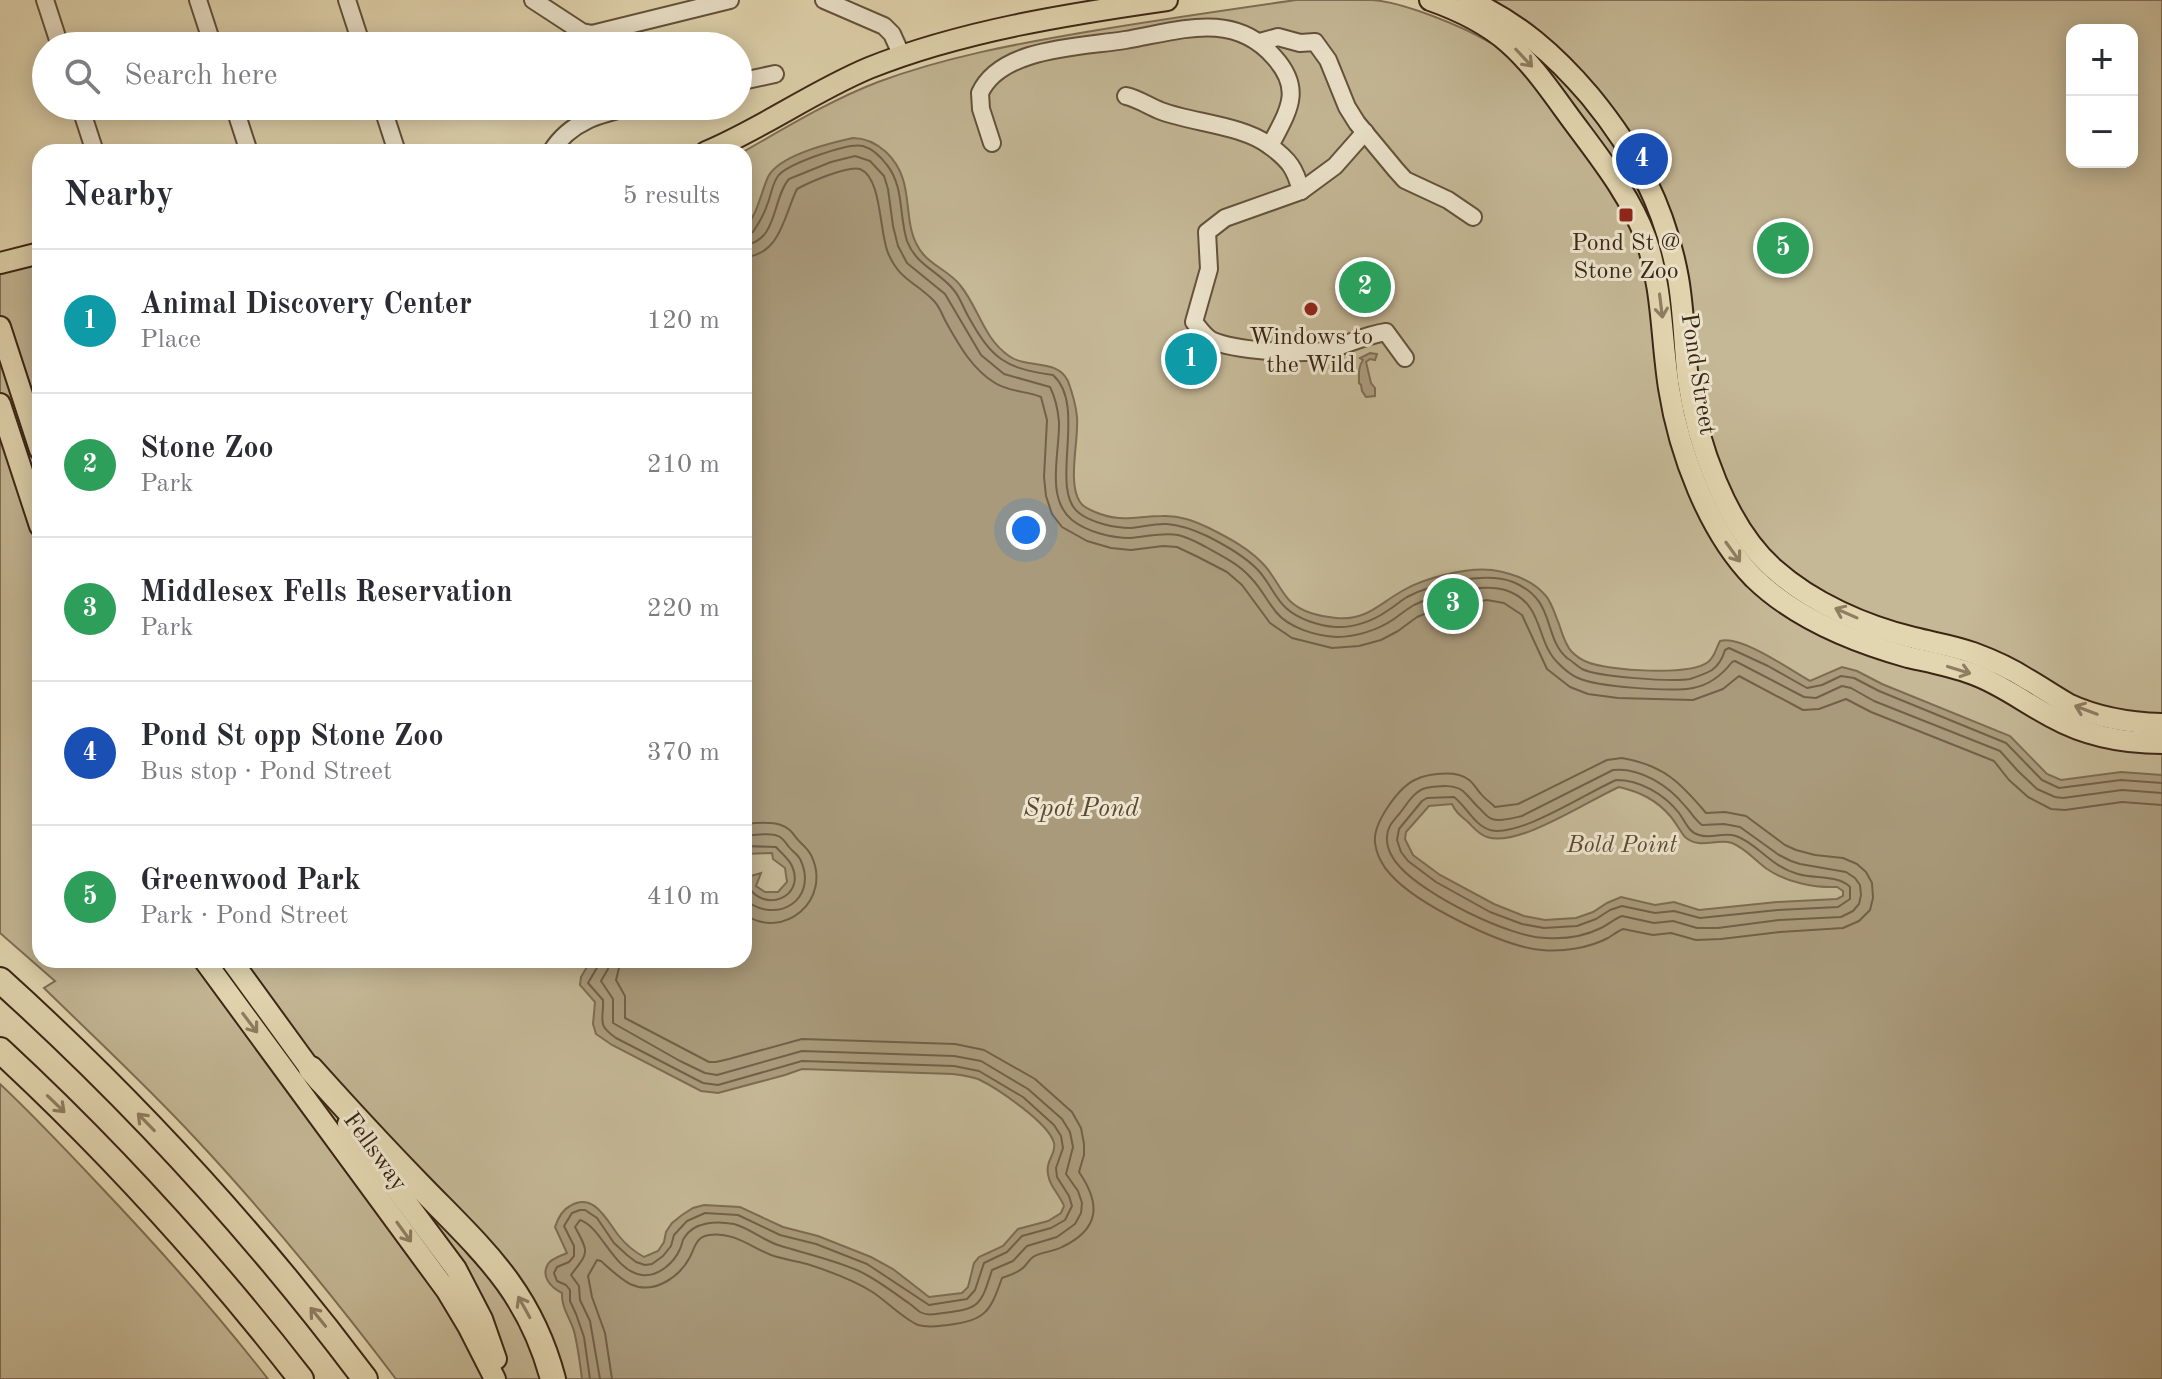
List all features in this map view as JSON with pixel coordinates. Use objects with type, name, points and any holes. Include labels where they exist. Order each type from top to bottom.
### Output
[{"type":"highway","points":[[0,980],[106,1081],[194,1172],[267,1256],[365,1379]]},
{"type":"highway","points":[[0,1050],[93,1141],[169,1222],[301,1379]]},
{"type":"highway","points":[[311,1069],[505,1276],[537,1331],[553,1379]]},
{"type":"main road","points":[[721,144],[832,85],[902,56],[1036,22],[1167,0]]},
{"type":"main road","name":"Pond Street","points":[[1430,0],[1475,18],[1514,46],[1550,89],[1630,205],[1646,240],[1657,277],[1670,391],[1687,459],[1716,526],[1754,577],[1794,609],[1830,627],[1884,649],[1988,680],[2081,730],[2125,741],[2162,743]]},
{"type":"main road","name":"Pond Street","points":[[1468,0],[1514,23],[1547,49],[1617,129],[1636,159],[1655,197],[1673,256],[1681,299],[1689,385],[1705,452],[1733,515],[1767,563],[1802,590],[1866,622],[1990,660],[2017,672],[2071,705],[2099,716],[2162,724]]},
{"type":"main road","points":[[0,263],[32,255]]},
{"type":"main road","points":[[0,327],[32,425]]},
{"type":"main road","points":[[0,404],[32,502]]},
{"type":"main road","name":"Fellsway","points":[[210,968],[447,1291],[497,1379]]},
{"type":"main road","name":"Fellsway","points":[[237,968],[456,1269],[488,1333],[497,1379]]},
{"type":"street","points":[[45,0],[55,32]]},
{"type":"street","points":[[198,0],[208,32]]},
{"type":"street","points":[[347,0],[357,32]]},
{"type":"street","points":[[533,0],[582,32]]},
{"type":"street","points":[[600,32],[730,0]]},
{"type":"street","points":[[824,0],[886,28],[902,56]]},
{"type":"street","points":[[992,143],[981,109],[980,93],[993,76],[1022,59],[1058,49],[1203,27],[1229,29],[1249,35],[1260,42],[1286,72],[1291,88],[1290,97],[1282,123],[1270,146]]},
{"type":"street","points":[[1260,42],[1278,37],[1300,43],[1315,42],[1328,60],[1347,107],[1405,180],[1448,200],[1473,217]]},
{"type":"street","points":[[752,79],[775,74]]},
{"type":"street","points":[[1126,96],[1145,102],[1159,111],[1264,142],[1287,159],[1301,191]]},
{"type":"street","points":[[85,120],[92,144]]},
{"type":"street","points":[[239,120],[246,144]]},
{"type":"street","points":[[387,120],[394,144]]},
{"type":"street","points":[[557,144],[564,135],[586,120]]},
{"type":"street","points":[[1365,132],[1335,166],[1301,191],[1225,218],[1207,232],[1209,269],[1194,322],[1207,339],[1281,352],[1325,350],[1386,332],[1405,358]]},
{"type":"green space","name":"Bold Point","points":[[1296,0],[1372,0],[1400,5],[1464,29],[1489,42],[1486,0],[2162,0],[2162,1379],[396,1379],[324,1287],[196,1139],[44,988],[55,981],[40,968],[752,968],[752,147],[809,114],[878,82],[981,52]]},
{"type":"green space","points":[[32,265],[32,961],[0,933],[0,274]]},
{"type":"green space","points":[[0,1084],[143,1232],[268,1379],[0,1379]]},
{"type":"water","name":"Spot Pond","points":[[858,138],[886,152],[902,177],[911,230],[923,254],[960,285],[1000,349],[1016,360],[1049,366],[1063,374],[1074,399],[1077,417],[1074,484],[1083,506],[1121,518],[1174,516],[1209,528],[1253,554],[1269,570],[1283,593],[1300,608],[1336,618],[1356,617],[1411,586],[1434,578],[1470,570],[1499,571],[1521,578],[1541,590],[1552,606],[1567,646],[1587,662],[1630,670],[1685,669],[1708,662],[1720,641],[1741,643],[1810,681],[1842,667],[1857,671],[2010,736],[2047,774],[2061,780],[2121,772],[2162,775],[2162,1379],[582,1379],[575,1337],[562,1293],[551,1285],[545,1273],[550,1262],[567,1253],[555,1227],[557,1220],[565,1210],[579,1202],[586,1202],[599,1210],[625,1242],[644,1257],[658,1251],[672,1223],[693,1208],[704,1205],[740,1207],[783,1227],[818,1236],[871,1257],[893,1269],[929,1297],[962,1293],[968,1287],[974,1263],[979,1257],[1003,1246],[1018,1229],[1048,1221],[1061,1213],[1064,1206],[1048,1172],[1054,1146],[1050,1135],[1021,1107],[978,1079],[953,1074],[802,1069],[718,1093],[701,1091],[596,1034],[593,1024],[595,1002],[580,985],[586,968],[752,968],[752,876],[761,873],[756,886],[765,892],[778,892],[787,882],[785,868],[773,859],[772,853],[752,854],[752,218],[774,169],[806,151]],"holes":[[[1619,787],[1660,806],[1691,841],[1732,843],[1775,874],[1800,883],[1837,887],[1843,891],[1843,896],[1837,899],[1699,910],[1674,902],[1655,905],[1621,897],[1576,918],[1545,920],[1524,916],[1494,904],[1440,875],[1413,855],[1405,839],[1406,832],[1429,806],[1452,804],[1479,833],[1500,839],[1553,821]]]},
{"type":"water","points":[[1370,353],[1377,354],[1375,360],[1366,362],[1375,396],[1366,397],[1359,383],[1363,360],[1360,358]]},
{"type":"place","name":"Pond St opp Stone Zoo","points":[[1642,159]]},
{"type":"place","name":"Pond St @ Stone Zoo","points":[[1626,215]]},
{"type":"place","name":"Greenwood Park","points":[[1783,248]]},
{"type":"place","name":"Stone Zoo","points":[[1365,287]]},
{"type":"place","name":"Windows to the Wild","points":[[1311,309]]},
{"type":"place","name":"Animal Discovery Center","points":[[1191,359]]},
{"type":"place","name":"Middlesex Fells Reservation","points":[[1453,604]]}]
